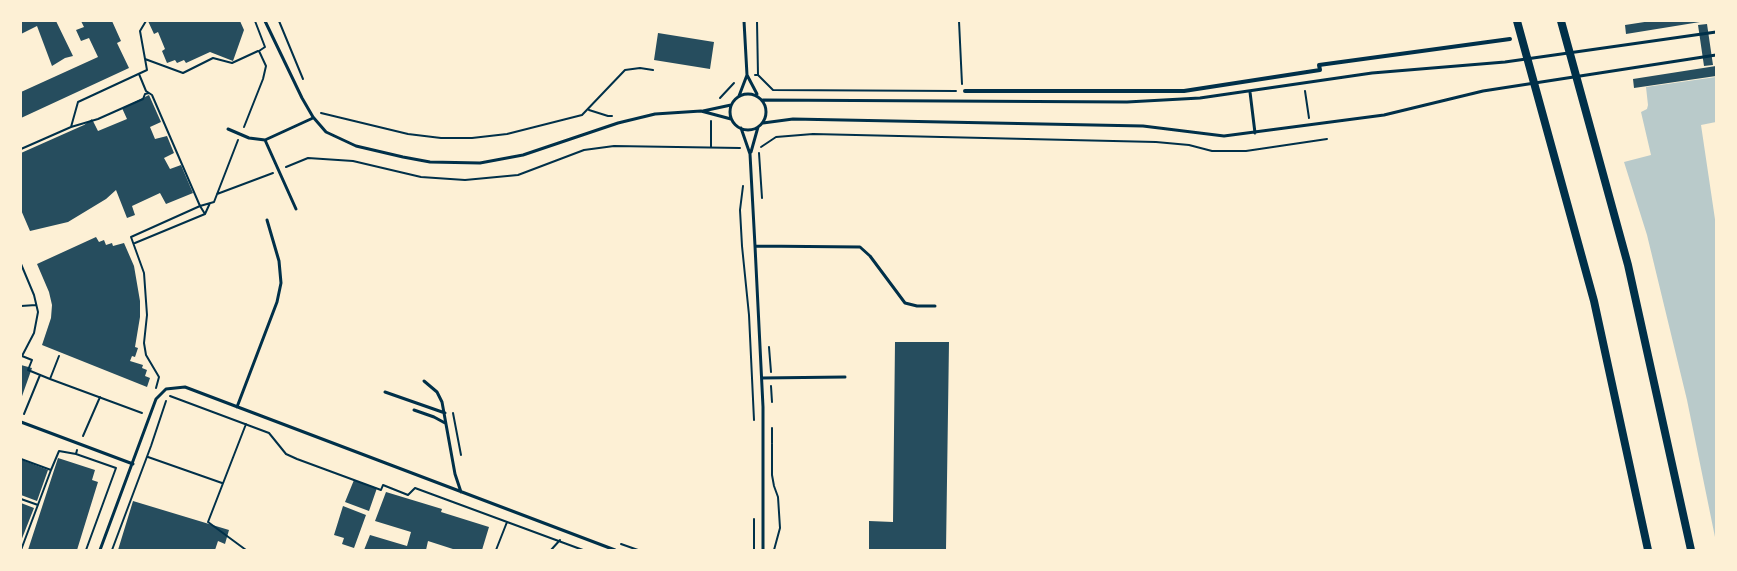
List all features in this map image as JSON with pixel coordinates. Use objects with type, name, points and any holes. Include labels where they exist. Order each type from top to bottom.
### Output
[{"type":"main road","points":[[1517,21],[1536,82],[1594,301],[1648,550]]},
{"type":"main road","points":[[1561,21],[1628,265],[1691,550]]},
{"type":"street","points":[[965,91],[1184,91],[1320,70],[1319,65],[1510,39]]},
{"type":"lane","points":[[265,21],[302,98],[313,117],[326,132],[356,146],[430,162],[480,163],[523,155],[618,123],[655,114],[701,111],[731,105],[747,93],[763,100],[766,112],[763,123]]},
{"type":"lane","points":[[740,96],[747,75],[744,21]]},
{"type":"lane","points":[[763,100],[1127,102],[1200,98],[1372,73],[1529,59],[1716,32]]},
{"type":"lane","points":[[741,128],[747,130],[763,123],[793,119],[1120,125],[1166,128],[1224,136],[1384,115],[1483,91],[1716,55]]},
{"type":"lane","points":[[747,75],[758,96]]},
{"type":"lane","points":[[1250,92],[1255,133]]},
{"type":"lane","points":[[731,105],[731,119]]},
{"type":"lane","points":[[701,111],[731,119],[741,128],[750,147]]},
{"type":"lane","points":[[228,129],[265,140],[313,117]]},
{"type":"lane","points":[[758,127],[750,147],[750,154],[762,378],[763,550]]},
{"type":"lane","points":[[265,140],[296,209]]},
{"type":"lane","points":[[237,407],[277,302],[281,283],[279,261],[267,220]]},
{"type":"lane","points":[[755,246],[860,247],[870,256],[905,303],[916,306],[935,306]]},
{"type":"lane","points":[[762,378],[845,377]]},
{"type":"lane","points":[[424,381],[440,396],[445,412],[455,474],[461,492]]},
{"type":"lane","points":[[100,550],[156,399],[166,388],[185,387],[615,550]]},
{"type":"lane","points":[[385,392],[445,412]]},
{"type":"lane","points":[[414,410],[446,423]]},
{"type":"lane","points":[[21,422],[133,464]]},
{"type":"path","points":[[70,127],[78,102],[147,70],[140,31],[146,21]]},
{"type":"path","points":[[145,59],[183,73],[213,58],[232,63],[265,47],[255,21]]},
{"type":"path","points":[[279,21],[305,83]]},
{"type":"path","points":[[757,21],[758,75]]},
{"type":"path","points":[[959,21],[962,84],[965,91]]},
{"type":"path","points":[[159,377],[146,356],[144,343],[147,294],[144,273],[131,237],[214,201],[263,78],[266,66],[259,51]]},
{"type":"path","points":[[318,108],[322,115],[408,134],[441,138],[472,138],[507,134],[582,115],[625,70],[640,68],[653,70]]},
{"type":"path","points":[[139,74],[146,91],[150,93],[205,214]]},
{"type":"path","points":[[1304,83],[1313,142]]},
{"type":"path","points":[[21,149],[70,127],[98,119],[143,99],[146,94],[150,93]]},
{"type":"path","points":[[711,114],[711,147]]},
{"type":"path","points":[[217,194],[308,158],[353,161],[421,177],[465,180],[518,175],[584,150],[614,146],[761,147],[776,137],[813,134],[1156,142],[1189,145],[1212,151],[1245,152],[1327,139]]},
{"type":"path","points":[[743,181],[740,210],[749,315],[754,424]]},
{"type":"path","points":[[134,244],[205,214],[211,202]]},
{"type":"path","points":[[21,264],[38,312],[34,333],[22,356],[32,360],[28,370],[150,416]]},
{"type":"path","points":[[21,306],[36,305]]},
{"type":"path","points":[[50,380],[59,356]]},
{"type":"path","points":[[24,416],[40,375]]},
{"type":"path","points":[[112,550],[168,395],[269,433],[286,454],[297,459],[381,490],[383,485],[408,495],[415,488],[584,550]]},
{"type":"path","points":[[76,454],[100,398]]},
{"type":"path","points":[[451,406],[462,463]]},
{"type":"path","points":[[246,424],[208,522],[246,550]]},
{"type":"path","points":[[763,444],[772,444],[774,486],[778,497],[780,528],[774,550]]},
{"type":"path","points":[[21,547],[59,451],[76,454],[116,468],[86,550]]},
{"type":"path","points":[[147,457],[222,483]]},
{"type":"path","points":[[21,459],[51,470]]},
{"type":"path","points":[[21,499],[38,505]]},
{"type":"path","points":[[754,516],[754,550]]},
{"type":"path","points":[[496,550],[507,522]]},
{"type":"path","points":[[551,550],[560,541]]},
{"type":"path","points":[[616,542],[638,550]]},
{"type":"shaded area","points":[[1716,77],[1716,122],[1701,125],[1716,226],[1716,542],[1687,400],[1647,235],[1624,162],[1651,155],[1641,112],[1647,109],[1648,105],[1646,87]]},
{"type":"building","points":[[21,21],[56,21],[73,56],[52,66],[37,26],[21,34]]},
{"type":"building","points":[[81,21],[112,21],[121,41],[117,43],[129,68],[21,118],[21,92],[98,57],[89,38],[81,41],[76,30],[84,27]]},
{"type":"building","points":[[148,21],[240,21],[244,30],[233,61],[210,52],[186,63],[184,60],[177,63],[175,60],[167,63],[162,51],[165,49],[158,32],[154,34]]},
{"type":"building","points":[[1651,21],[1700,22],[1626,34],[1625,25]]},
{"type":"building","points":[[1707,24],[1713,65],[1704,66],[1698,25]]},
{"type":"building","points":[[658,33],[714,42],[710,69],[654,60]]},
{"type":"building","points":[[1716,66],[1716,76],[1634,88],[1633,79]]},
{"type":"building","points":[[149,95],[161,122],[150,127],[155,139],[167,136],[174,153],[164,158],[170,169],[181,165],[193,193],[166,204],[160,193],[132,206],[135,215],[127,218],[116,190],[106,199],[68,222],[30,231],[21,210],[21,153],[84,125],[92,119],[98,131],[127,119],[122,108]]},
{"type":"building","points":[[96,237],[99,242],[104,240],[106,245],[124,243],[134,266],[140,301],[140,317],[135,347],[138,348],[135,357],[132,356],[130,361],[143,365],[142,368],[147,370],[145,376],[150,378],[147,387],[42,345],[51,318],[52,305],[37,264]]},
{"type":"building","points":[[895,342],[949,342],[946,550],[869,550],[869,521],[893,522]]},
{"type":"building","points":[[21,365],[32,368],[21,399]]},
{"type":"building","points":[[58,458],[95,470],[92,480],[98,482],[77,550],[28,550]]},
{"type":"building","points":[[22,460],[48,470],[37,501],[21,495]]},
{"type":"building","points":[[354,480],[377,488],[369,511],[345,502]]},
{"type":"building","points":[[386,492],[442,509],[441,512],[489,527],[482,550],[456,550],[428,541],[426,550],[364,550],[370,535],[407,546],[411,532],[375,521]]},
{"type":"building","points":[[133,501],[229,530],[225,544],[218,541],[215,550],[118,550]]},
{"type":"building","points":[[21,503],[34,508],[21,541]]},
{"type":"building","points":[[343,506],[366,515],[354,548],[342,544],[344,538],[334,535]]}]
